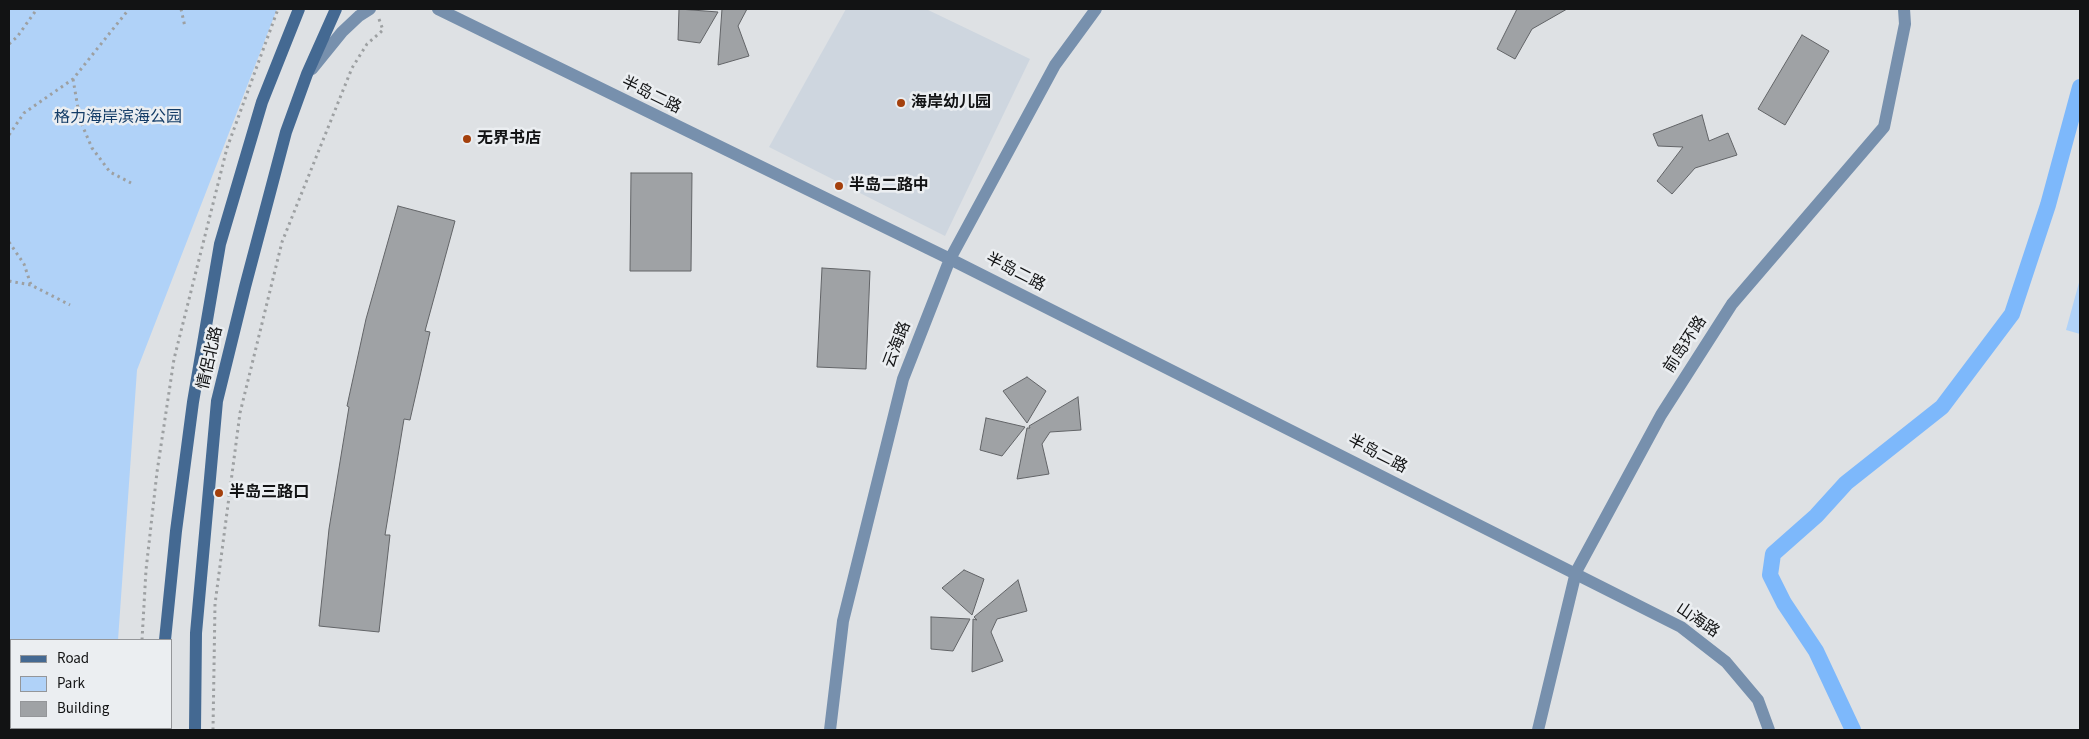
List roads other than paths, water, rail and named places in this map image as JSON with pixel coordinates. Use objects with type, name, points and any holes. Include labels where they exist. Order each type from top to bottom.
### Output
[{"type":"main road","name":"情侶北路","points":[[165,639],[193,402],[220,244],[262,102],[299,9]]},
{"type":"main road","name":"情侶北路","points":[[195,730],[196,633],[217,400],[244,287],[286,132],[307,74],[336,9]]},
{"type":"street","name":"半岛二路","points":[[438,9],[950,259],[1576,572]]},
{"type":"street","name":"云海路","points":[[830,730],[843,620],[902,379],[950,259],[1055,65],[1096,9]]},
{"type":"street","name":"前岛环路","points":[[1538,730],[1576,572],[1661,415],[1732,304],[1884,127],[1905,24],[1904,9]]},
{"type":"street","points":[[307,74],[342,32],[359,16],[374,12]]},
{"type":"street","name":"山海路","points":[[1576,572],[1681,627],[1726,662],[1758,700],[1769,730]]},
{"type":"waterway","points":[[1853,730],[1816,651],[1784,603],[1770,575],[1773,554],[1816,516],[1846,483],[1942,407],[2012,314],[2048,205],[2080,87]]},
{"type":"place","name":"海岸幼儿园","points":[[901,103]]},
{"type":"place","name":"无界书店","points":[[467,139]]},
{"type":"place","name":"半岛二路中","points":[[839,186]]},
{"type":"place","name":"半岛三路口","points":[[219,493]]},
{"type":"park label","name":"格力海岸滨海公园","points":[[118,118]]}]
